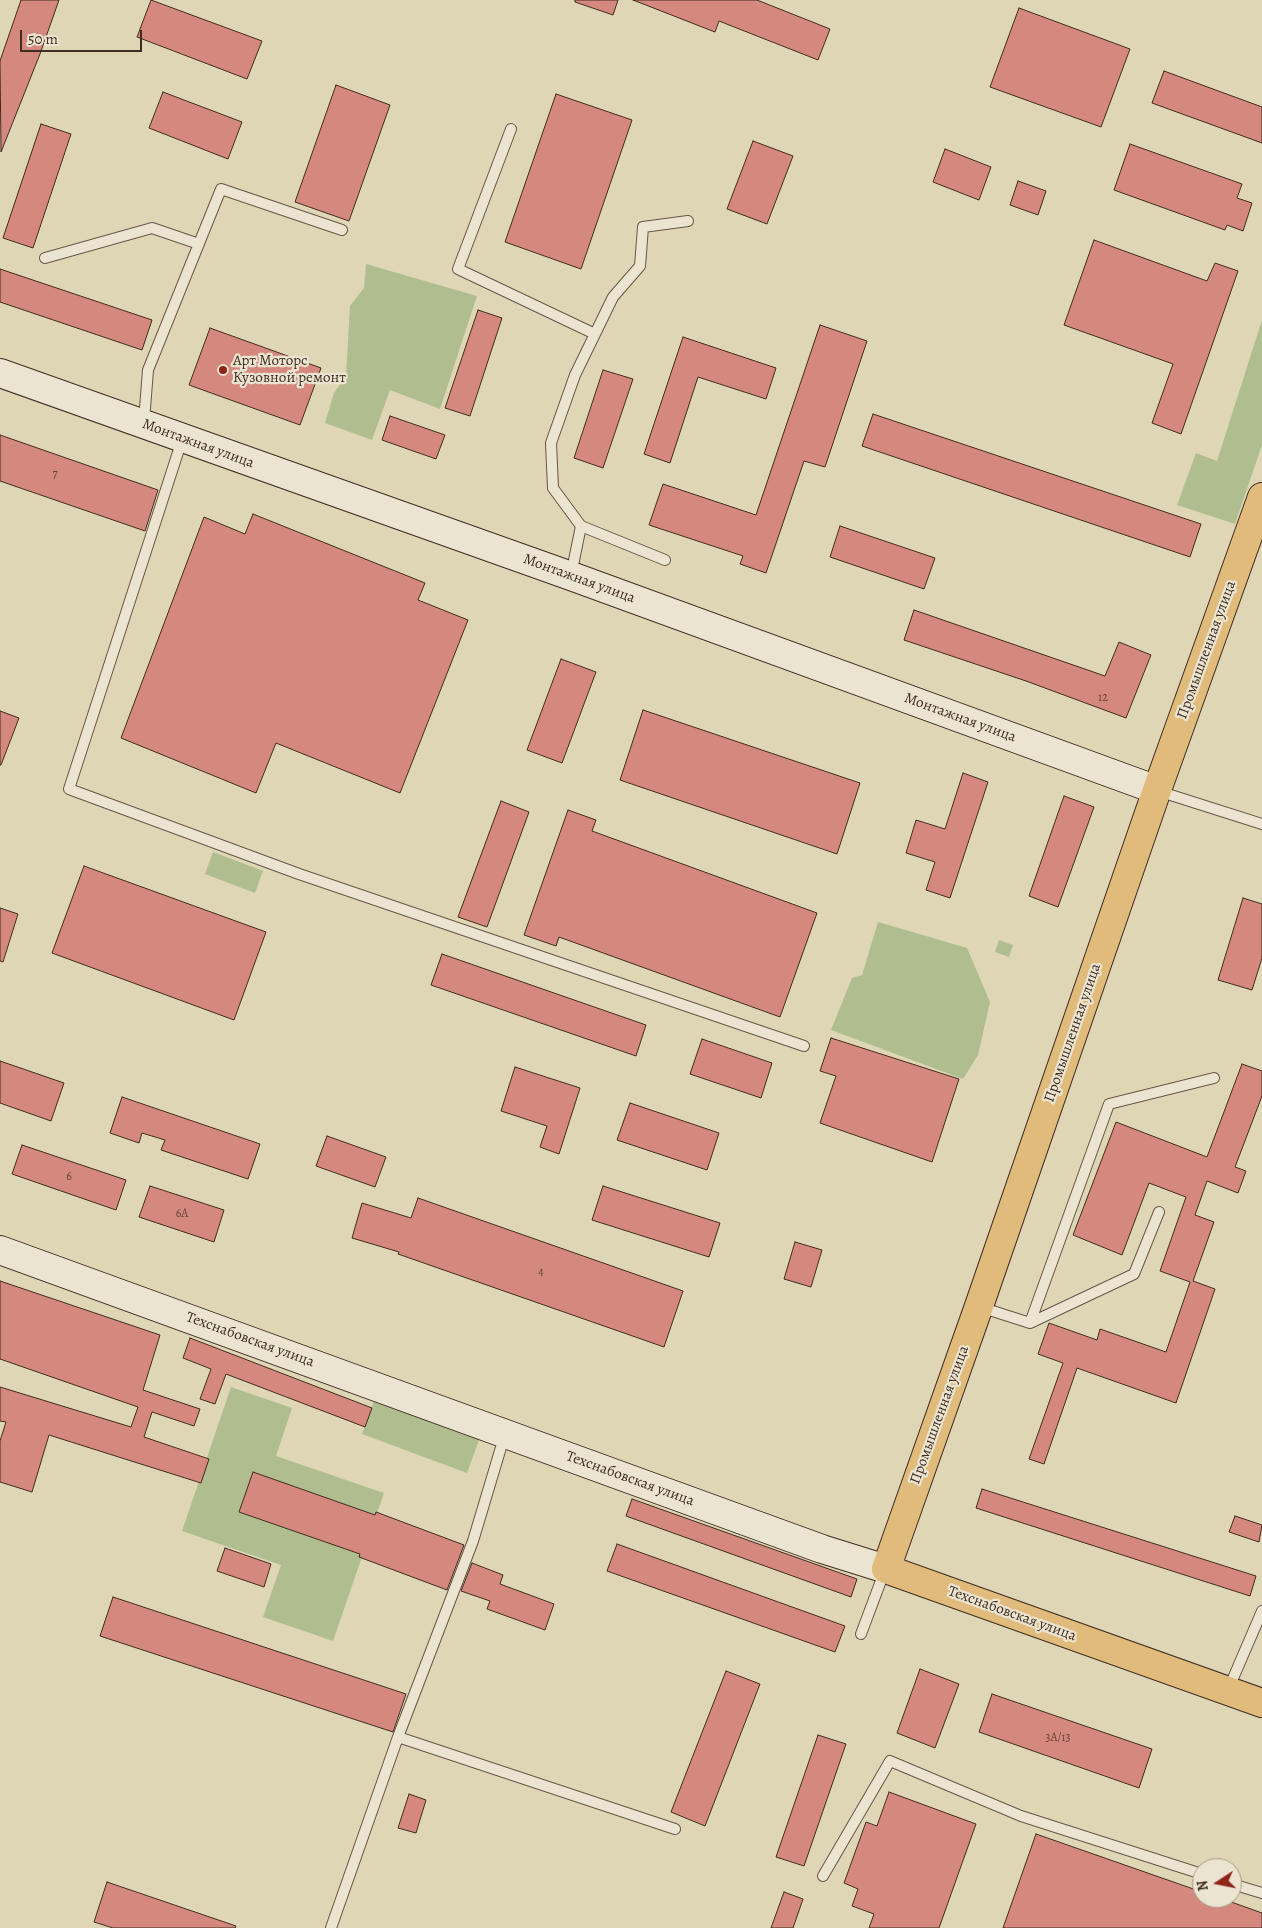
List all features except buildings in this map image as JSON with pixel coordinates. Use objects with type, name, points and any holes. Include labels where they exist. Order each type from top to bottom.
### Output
[{"type":"main road","name":"Промышленная улица","points":[[886,1569],[1157,790],[1262,497]]},
{"type":"main road","name":"Техснабовская улица","points":[[886,1569],[1262,1703]]},
{"type":"street","name":"Монтажная улица","points":[[0,374],[182,440],[571,576],[1157,790]]},
{"type":"street","name":"Техснабовская улица","points":[[0,1250],[822,1549],[886,1569]]},
{"type":"lane","points":[[511,129],[458,269],[595,334]]},
{"type":"lane","points":[[144,425],[148,370],[221,190],[342,230]]},
{"type":"lane","points":[[665,560],[581,526],[553,488],[551,443],[574,375],[613,297],[640,266],[643,227],[688,221]]},
{"type":"lane","points":[[46,258],[152,228],[199,244]]},
{"type":"lane","points":[[182,440],[69,789],[299,874],[804,1046]]},
{"type":"lane","points":[[571,576],[581,526]]},
{"type":"lane","points":[[1157,790],[1262,824]]},
{"type":"lane","points":[[1030,1323],[1109,1104],[1214,1078]]},
{"type":"lane","points":[[979,1306],[1030,1323],[1134,1274],[1159,1212]]},
{"type":"lane","points":[[332,1928],[398,1737],[473,1541],[505,1433]]},
{"type":"lane","points":[[861,1634],[886,1569]]},
{"type":"lane","points":[[1228,1691],[1262,1611]]},
{"type":"lane","points":[[398,1737],[675,1829]]},
{"type":"lane","points":[[823,1876],[890,1761],[1021,1816],[1192,1871]]},
{"type":"lane","points":[[1242,1887],[1262,1893]]},
{"type":"green space","points":[[366,264],[477,296],[440,409],[390,390],[372,440],[325,423],[334,393],[346,376],[350,306],[364,288]]},
{"type":"green space","points":[[1262,320],[1262,445],[1235,524],[1177,505],[1196,453],[1217,461]]},
{"type":"green space","points":[[213,852],[263,871],[255,893],[205,874]]},
{"type":"green space","points":[[878,922],[967,948],[990,1002],[978,1055],[963,1079],[831,1030],[852,978],[862,975]]},
{"type":"green space","points":[[999,940],[1013,945],[1009,957],[995,952]]},
{"type":"green space","points":[[231,1387],[292,1408],[276,1456],[384,1493],[333,1641],[263,1617],[281,1565],[182,1531]]},
{"type":"green space","points":[[377,1393],[482,1432],[467,1473],[362,1434]]},
{"type":"place","name":"Арт Моторс Кузовной ремонт","points":[[223,370]]}]
